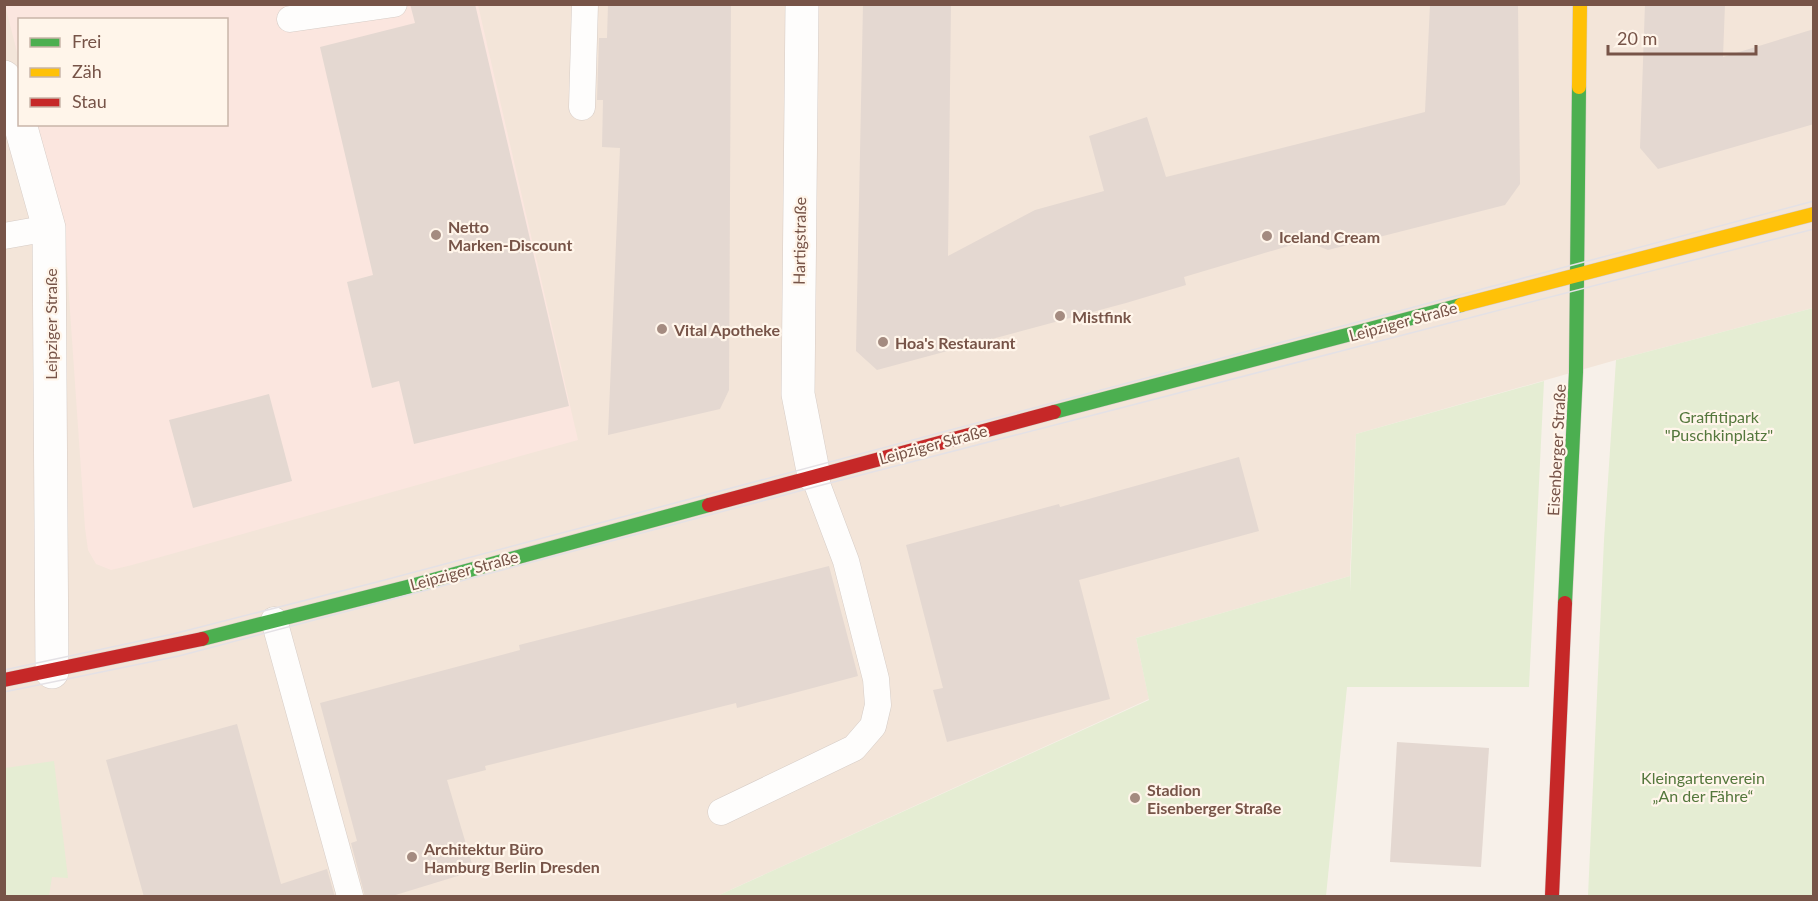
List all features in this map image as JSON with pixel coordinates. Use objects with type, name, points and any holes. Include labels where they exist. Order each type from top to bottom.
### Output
[{"type":"main road","name":"Eisenberger Straße","points":[[1552,897],[1576,372],[1580,4]]},
{"type":"main road","name":"Leipziger Straße","points":[[4,681],[174,646],[1577,274],[1814,214]]},
{"type":"street","name":"Hartigstraße","points":[[802,4],[798,394],[814,476]]},
{"type":"street","name":"Leipziger Straße","points":[[4,77],[18,118]]},
{"type":"street","name":"Leipziger Straße","points":[[21,126],[49,228],[52,672]]},
{"type":"lane","points":[[290,19],[394,4]]},
{"type":"lane","points":[[582,108],[585,4]]},
{"type":"lane","points":[[4,236],[49,228]]},
{"type":"lane","points":[[721,812],[854,748],[873,726],[878,705],[876,679],[846,561],[814,476]]},
{"type":"lane","points":[[274,620],[350,897]]},
{"type":"shaded area","points":[[5,5],[1813,5],[1813,308],[1616,360],[1356,434],[1350,576],[1136,638],[1149,699],[717,896],[5,896]]},
{"type":"shaded area","points":[[5,5],[478,5],[578,440],[132,565],[111,570],[96,564],[88,550],[85,528],[64,224],[37,126],[228,126],[228,18],[18,18],[18,56]]},
{"type":"green space","name":"Kleingartenverein „An der Fähre“","points":[[1813,308],[1813,896],[1588,896],[1604,540],[1616,360]]},
{"type":"green space","name":"Stadion Eisenberger Straße","points":[[1544,381],[1529,687],[1347,687],[1326,896],[717,896],[1149,700],[1136,638],[1350,576],[1350,592],[1356,434]]},
{"type":"green space","points":[[54,761],[68,878],[52,877],[49,896],[5,896],[5,768]]},
{"type":"building","points":[[410,4],[475,4],[569,406],[414,444],[399,381],[372,388],[347,282],[373,275],[320,47],[415,23]]},
{"type":"building","points":[[608,4],[731,4],[729,390],[720,409],[608,435],[620,148],[602,147],[603,100],[597,100],[599,38],[607,38]]},
{"type":"building","points":[[863,4],[951,4],[948,256],[1035,210],[1104,191],[1089,136],[1147,117],[1166,177],[1425,112],[1430,4],[1518,4],[1520,184],[1505,205],[1328,250],[1305,241],[1184,277],[1186,285],[877,370],[856,351]]},
{"type":"building","points":[[1645,4],[1725,4],[1723,57],[1814,29],[1814,124],[1658,169],[1640,148]]},
{"type":"building","points":[[269,394],[292,481],[193,508],[169,420]]},
{"type":"building","points":[[1239,457],[1259,531],[1079,580],[1110,699],[947,742],[933,690],[943,688],[906,545],[1059,504],[1060,507]]},
{"type":"building","points":[[829,566],[858,676],[737,708],[736,703],[485,766],[486,770],[447,780],[474,871],[389,897],[365,897],[351,843],[357,841],[320,703],[520,650],[519,645]]},
{"type":"building","points":[[237,724],[281,884],[327,869],[335,897],[144,897],[106,760]]},
{"type":"building","points":[[1397,742],[1489,748],[1481,867],[1390,862]]},
{"type":"tram line","points":[[4,670],[173,634],[377,582],[1814,201]]},
{"type":"tram line","points":[[4,692],[179,656],[818,486],[1814,229]]},
{"type":"traffic: fast","points":[[1565,603],[1576,372],[1579,87]]},
{"type":"traffic: fast","points":[[1054,412],[1461,305]]},
{"type":"traffic: fast","points":[[202,639],[411,586],[709,505]]},
{"type":"traffic: slow","points":[[1579,87],[1580,4]]},
{"type":"traffic: slow","points":[[1461,305],[1814,214]]},
{"type":"traffic: jam","points":[[709,505],[1054,412]]},
{"type":"traffic: jam","points":[[1552,896],[1565,603]]},
{"type":"traffic: jam","points":[[4,680],[202,639]]},
{"type":"place","name":"Netto Marken-Discount","points":[[436,235]]},
{"type":"place","name":"Iceland Cream","points":[[1267,236]]},
{"type":"place","name":"Mistfink","points":[[1060,316]]},
{"type":"place","name":"Vital Apotheke","points":[[662,329]]},
{"type":"place","name":"Hoa's Restaurant","points":[[883,342]]},
{"type":"place","name":"Stadion Eisenberger Straße","points":[[1135,798]]},
{"type":"place","name":"Architektur Büro Hamburg Berlin Dresden","points":[[412,857]]},
{"type":"park label","name":"Graffitipark \"Puschkinplatz\"","points":[[1719,425]]}]
